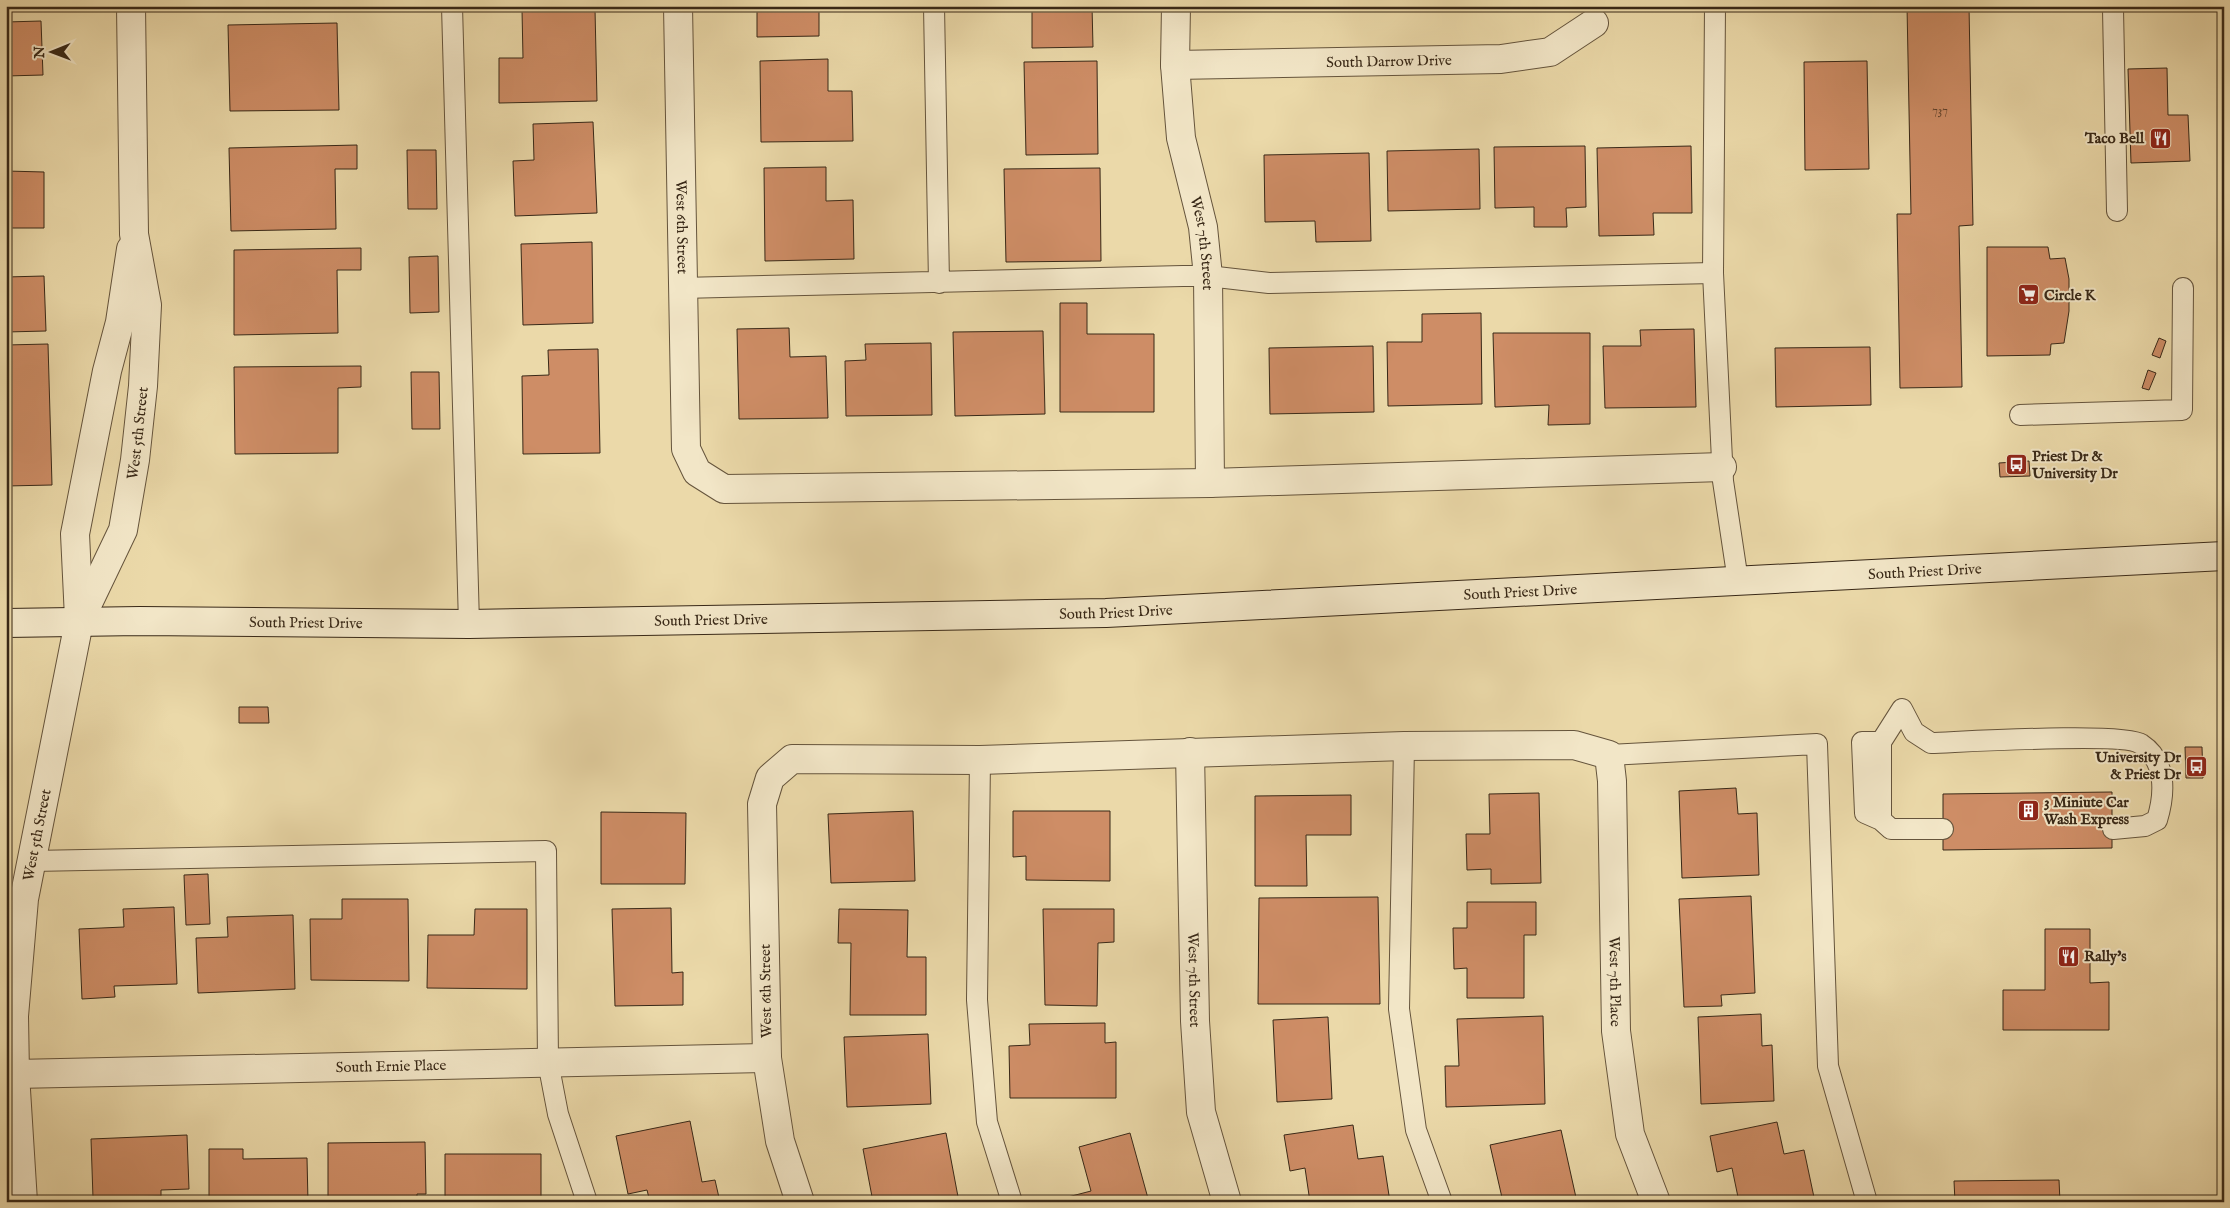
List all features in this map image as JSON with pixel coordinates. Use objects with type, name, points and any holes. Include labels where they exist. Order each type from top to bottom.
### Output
[{"type":"street","name":"West 5th Street","points":[[79,622],[123,530],[144,386],[147,304],[134,234],[131,6]]},
{"type":"street","name":"West 6th Street","points":[[678,6],[681,288],[686,449],[697,472],[724,489],[1210,483]]},
{"type":"street","name":"West 7th Street","points":[[1176,6],[1175,65],[1181,138],[1203,227],[1208,276],[1210,483]]},
{"type":"street","name":"South Darrow Drive","points":[[1175,65],[1501,59],[1550,52],[1594,23]]},
{"type":"street","name":"West 5th Street","points":[[23,1202],[14,1074],[12,957],[79,622],[75,534],[107,371],[120,322],[134,234]]},
{"type":"street","points":[[1210,483],[1722,467]]},
{"type":"street","name":"South Priest Drive","points":[[6,623],[469,624],[1106,613],[2224,556]]},
{"type":"street","points":[[980,760],[1404,746],[1574,745],[1609,755]]},
{"type":"street","name":"West 7th Street","points":[[1190,752],[1195,1021],[1201,1112],[1227,1202]]},
{"type":"street","name":"West 7th Place","points":[[1609,755],[1612,781],[1616,1031],[1630,1134],[1656,1202]]},
{"type":"street","name":"West 6th Street","points":[[800,1202],[780,1141],[767,1058],[762,804],[770,778],[792,759],[980,760]]},
{"type":"street","name":"South Ernie Place","points":[[14,1074],[767,1058]]},
{"type":"lane","points":[[452,6],[469,624]]},
{"type":"lane","points":[[934,6],[938,283]]},
{"type":"lane","points":[[1715,6],[1712,273],[1722,467],[1738,581]]},
{"type":"lane","points":[[2113,9],[2117,211]]},
{"type":"lane","points":[[681,288],[1208,276],[1269,283],[1712,273]]},
{"type":"lane","points":[[2020,415],[2182,410],[2184,288]]},
{"type":"lane","points":[[1944,829],[1891,829],[1881,820],[1881,742],[1902,709],[1914,732],[1931,743],[2101,738],[2140,742],[2152,754],[2160,769],[2163,787],[2162,804],[2157,820],[2146,826],[2113,829]]},
{"type":"lane","points":[[1609,755],[1817,744],[1828,1066],[1867,1202]]},
{"type":"lane","points":[[1404,746],[1398,1009],[1416,1130],[1442,1202]]},
{"type":"lane","points":[[980,760],[977,1000],[987,1122],[1012,1202]]},
{"type":"lane","points":[[32,861],[546,851],[548,1062],[558,1114],[587,1202]]},
{"type":"building","points":[[757,6],[819,6],[819,36],[757,37]]},
{"type":"building","points":[[1032,6],[1092,6],[1093,47],[1032,48]]},
{"type":"building","points":[[1907,6],[1969,6],[1973,225],[1959,226],[1962,387],[1900,388],[1897,214],[1911,214]]},
{"type":"building","points":[[595,9],[597,101],[499,103],[499,58],[523,58],[522,10]]},
{"type":"building","points":[[41,21],[43,75],[6,76],[6,22]]},
{"type":"building","points":[[337,23],[339,110],[230,111],[228,25]]},
{"type":"building","points":[[828,59],[828,91],[852,91],[853,141],[761,142],[760,61]]},
{"type":"building","points":[[1097,61],[1098,154],[1026,155],[1024,62]]},
{"type":"building","points":[[1867,61],[1869,169],[1805,170],[1804,62]]},
{"type":"building","name":"Taco Bell","points":[[2167,68],[2168,115],[2188,115],[2190,161],[2131,163],[2128,69]]},
{"type":"building","points":[[593,122],[597,213],[515,216],[513,161],[534,160],[533,124]]},
{"type":"building","points":[[357,145],[357,169],[335,169],[336,229],[231,231],[229,148]]},
{"type":"building","points":[[1585,146],[1586,207],[1566,208],[1567,227],[1534,227],[1534,207],[1495,208],[1494,147]]},
{"type":"building","points":[[1691,146],[1692,213],[1653,213],[1654,235],[1599,236],[1597,148]]},
{"type":"building","points":[[1479,149],[1480,209],[1388,211],[1387,151]]},
{"type":"building","points":[[407,150],[436,150],[437,209],[408,209]]},
{"type":"building","points":[[1369,153],[1371,241],[1316,242],[1315,221],[1265,222],[1264,155]]},
{"type":"building","points":[[826,167],[826,201],[853,200],[854,259],[765,261],[764,168]]},
{"type":"building","points":[[1100,168],[1101,261],[1006,262],[1004,169]]},
{"type":"building","points":[[6,171],[44,172],[44,228],[6,228]]},
{"type":"building","points":[[592,242],[593,323],[523,325],[521,244]]},
{"type":"building","name":"Circle K","points":[[1987,247],[2048,247],[2050,259],[2065,258],[2069,279],[2069,311],[2064,343],[2051,344],[2050,355],[1987,356]]},
{"type":"building","points":[[361,248],[361,270],[337,270],[338,333],[234,335],[234,250]]},
{"type":"building","points":[[438,256],[439,312],[410,313],[409,257]]},
{"type":"building","points":[[44,276],[46,331],[6,332],[6,277]]},
{"type":"building","points":[[1060,303],[1087,303],[1087,334],[1154,334],[1154,412],[1060,412]]},
{"type":"building","points":[[1481,313],[1482,404],[1388,406],[1387,342],[1422,342],[1422,314]]},
{"type":"building","points":[[789,328],[790,357],[826,356],[828,418],[739,419],[737,329]]},
{"type":"building","points":[[1694,329],[1696,407],[1605,408],[1603,346],[1641,346],[1640,330]]},
{"type":"building","points":[[1043,331],[1045,414],[955,416],[953,332]]},
{"type":"building","points":[[1493,333],[1590,333],[1590,424],[1548,425],[1549,405],[1495,407]]},
{"type":"building","points":[[2159,338],[2166,341],[2160,358],[2152,355]]},
{"type":"building","points":[[931,343],[932,415],[846,416],[845,361],[866,360],[865,344]]},
{"type":"building","points":[[48,344],[52,485],[6,486],[6,345]]},
{"type":"building","points":[[1373,346],[1374,412],[1270,414],[1269,348]]},
{"type":"building","points":[[1870,347],[1871,405],[1776,407],[1775,348]]},
{"type":"building","points":[[598,349],[600,453],[523,454],[522,376],[549,375],[548,350]]},
{"type":"building","points":[[361,366],[361,387],[338,388],[338,453],[235,454],[234,367]]},
{"type":"building","points":[[2148,370],[2156,373],[2149,390],[2142,388]]},
{"type":"building","points":[[411,372],[439,372],[440,429],[412,429]]},
{"type":"building","points":[[2029,461],[2030,476],[2000,477],[1999,463]]},
{"type":"building","points":[[239,707],[268,707],[269,723],[239,723]]},
{"type":"building","points":[[2185,747],[2202,747],[2203,778],[2186,778]]},
{"type":"building","points":[[1736,788],[1738,814],[1757,813],[1759,875],[1682,878],[1679,791]]},
{"type":"building","name":"3 Miniute Car Wash Express","points":[[2112,792],[2112,848],[1943,850],[1943,794]]},
{"type":"building","points":[[1539,793],[1541,883],[1491,884],[1491,869],[1467,870],[1466,834],[1490,834],[1489,794]]},
{"type":"building","points":[[1351,795],[1351,835],[1306,835],[1307,886],[1255,886],[1255,796]]},
{"type":"building","points":[[913,811],[915,881],[831,883],[828,814]]},
{"type":"building","points":[[1013,811],[1110,811],[1110,881],[1026,880],[1026,856],[1013,857]]},
{"type":"building","points":[[601,812],[686,813],[685,884],[601,884]]},
{"type":"building","points":[[208,874],[210,924],[186,925],[184,875]]},
{"type":"building","points":[[1751,896],[1755,993],[1721,995],[1722,1006],[1684,1007],[1679,899]]},
{"type":"building","points":[[1378,897],[1380,1004],[1258,1004],[1259,898]]},
{"type":"building","points":[[342,899],[408,899],[409,981],[311,980],[310,919],[342,919]]},
{"type":"building","points":[[1467,902],[1536,902],[1536,935],[1524,935],[1524,998],[1467,998],[1467,968],[1454,969],[1453,928],[1467,928]]},
{"type":"building","points":[[174,907],[177,984],[114,986],[115,997],[82,999],[79,929],[124,927],[123,909]]},
{"type":"building","points":[[671,908],[672,973],[683,972],[683,1005],[615,1006],[612,909]]},
{"type":"building","points":[[475,909],[527,909],[527,989],[427,988],[428,935],[474,935]]},
{"type":"building","points":[[839,909],[908,910],[907,957],[926,957],[926,1015],[850,1015],[851,943],[838,943]]},
{"type":"building","points":[[1043,909],[1114,909],[1114,942],[1098,943],[1097,1006],[1045,1005]]},
{"type":"building","points":[[293,915],[295,989],[198,993],[196,938],[228,937],[227,917]]},
{"type":"building","name":"Rally's","points":[[2045,929],[2090,929],[2090,983],[2109,982],[2109,1030],[2003,1030],[2003,990],[2045,990]]},
{"type":"building","points":[[1761,1014],[1762,1046],[1772,1045],[1774,1101],[1701,1104],[1698,1017]]},
{"type":"building","points":[[1543,1016],[1545,1104],[1446,1107],[1445,1066],[1459,1066],[1457,1019]]},
{"type":"building","points":[[1328,1017],[1332,1099],[1277,1102],[1273,1020]]},
{"type":"building","points":[[1105,1023],[1105,1043],[1116,1042],[1116,1098],[1010,1098],[1009,1046],[1030,1045],[1029,1024]]},
{"type":"building","points":[[928,1034],[931,1104],[847,1107],[844,1037]]},
{"type":"building","points":[[690,1121],[702,1182],[715,1180],[720,1202],[650,1202],[647,1190],[628,1194],[616,1136]]},
{"type":"building","points":[[1777,1122],[1784,1154],[1804,1150],[1815,1202],[1739,1202],[1732,1168],[1717,1172],[1710,1136]]},
{"type":"building","points":[[1353,1125],[1358,1159],[1383,1156],[1390,1202],[1310,1202],[1305,1168],[1290,1171],[1284,1135]]},
{"type":"building","points":[[1561,1130],[1577,1202],[1503,1202],[1490,1145]]},
{"type":"building","points":[[946,1133],[959,1202],[873,1202],[863,1149]]},
{"type":"building","points":[[1130,1133],[1149,1202],[1065,1202],[1064,1198],[1091,1191],[1079,1147]]},
{"type":"building","points":[[187,1135],[189,1189],[161,1190],[161,1196],[93,1198],[91,1139]]},
{"type":"building","points":[[425,1142],[426,1194],[417,1194],[417,1202],[366,1202],[366,1199],[328,1199],[328,1143]]},
{"type":"building","points":[[209,1149],[243,1149],[243,1159],[307,1158],[308,1202],[209,1202]]},
{"type":"building","points":[[445,1154],[541,1154],[541,1202],[445,1202]]},
{"type":"building","points":[[2059,1180],[2060,1202],[1955,1202],[1954,1181]]},
{"type":"place","name":"Taco Bell","points":[[2160,138]]},
{"type":"place","name":"Circle K","points":[[2028,295]]},
{"type":"place","name":"Priest Dr & University Dr","points":[[2016,465]]},
{"type":"place","name":"University Dr & Priest Dr","points":[[2197,766]]},
{"type":"place","name":"3 Miniute Car Wash Express","points":[[2028,811]]},
{"type":"place","name":"Rally's","points":[[2068,956]]}]
